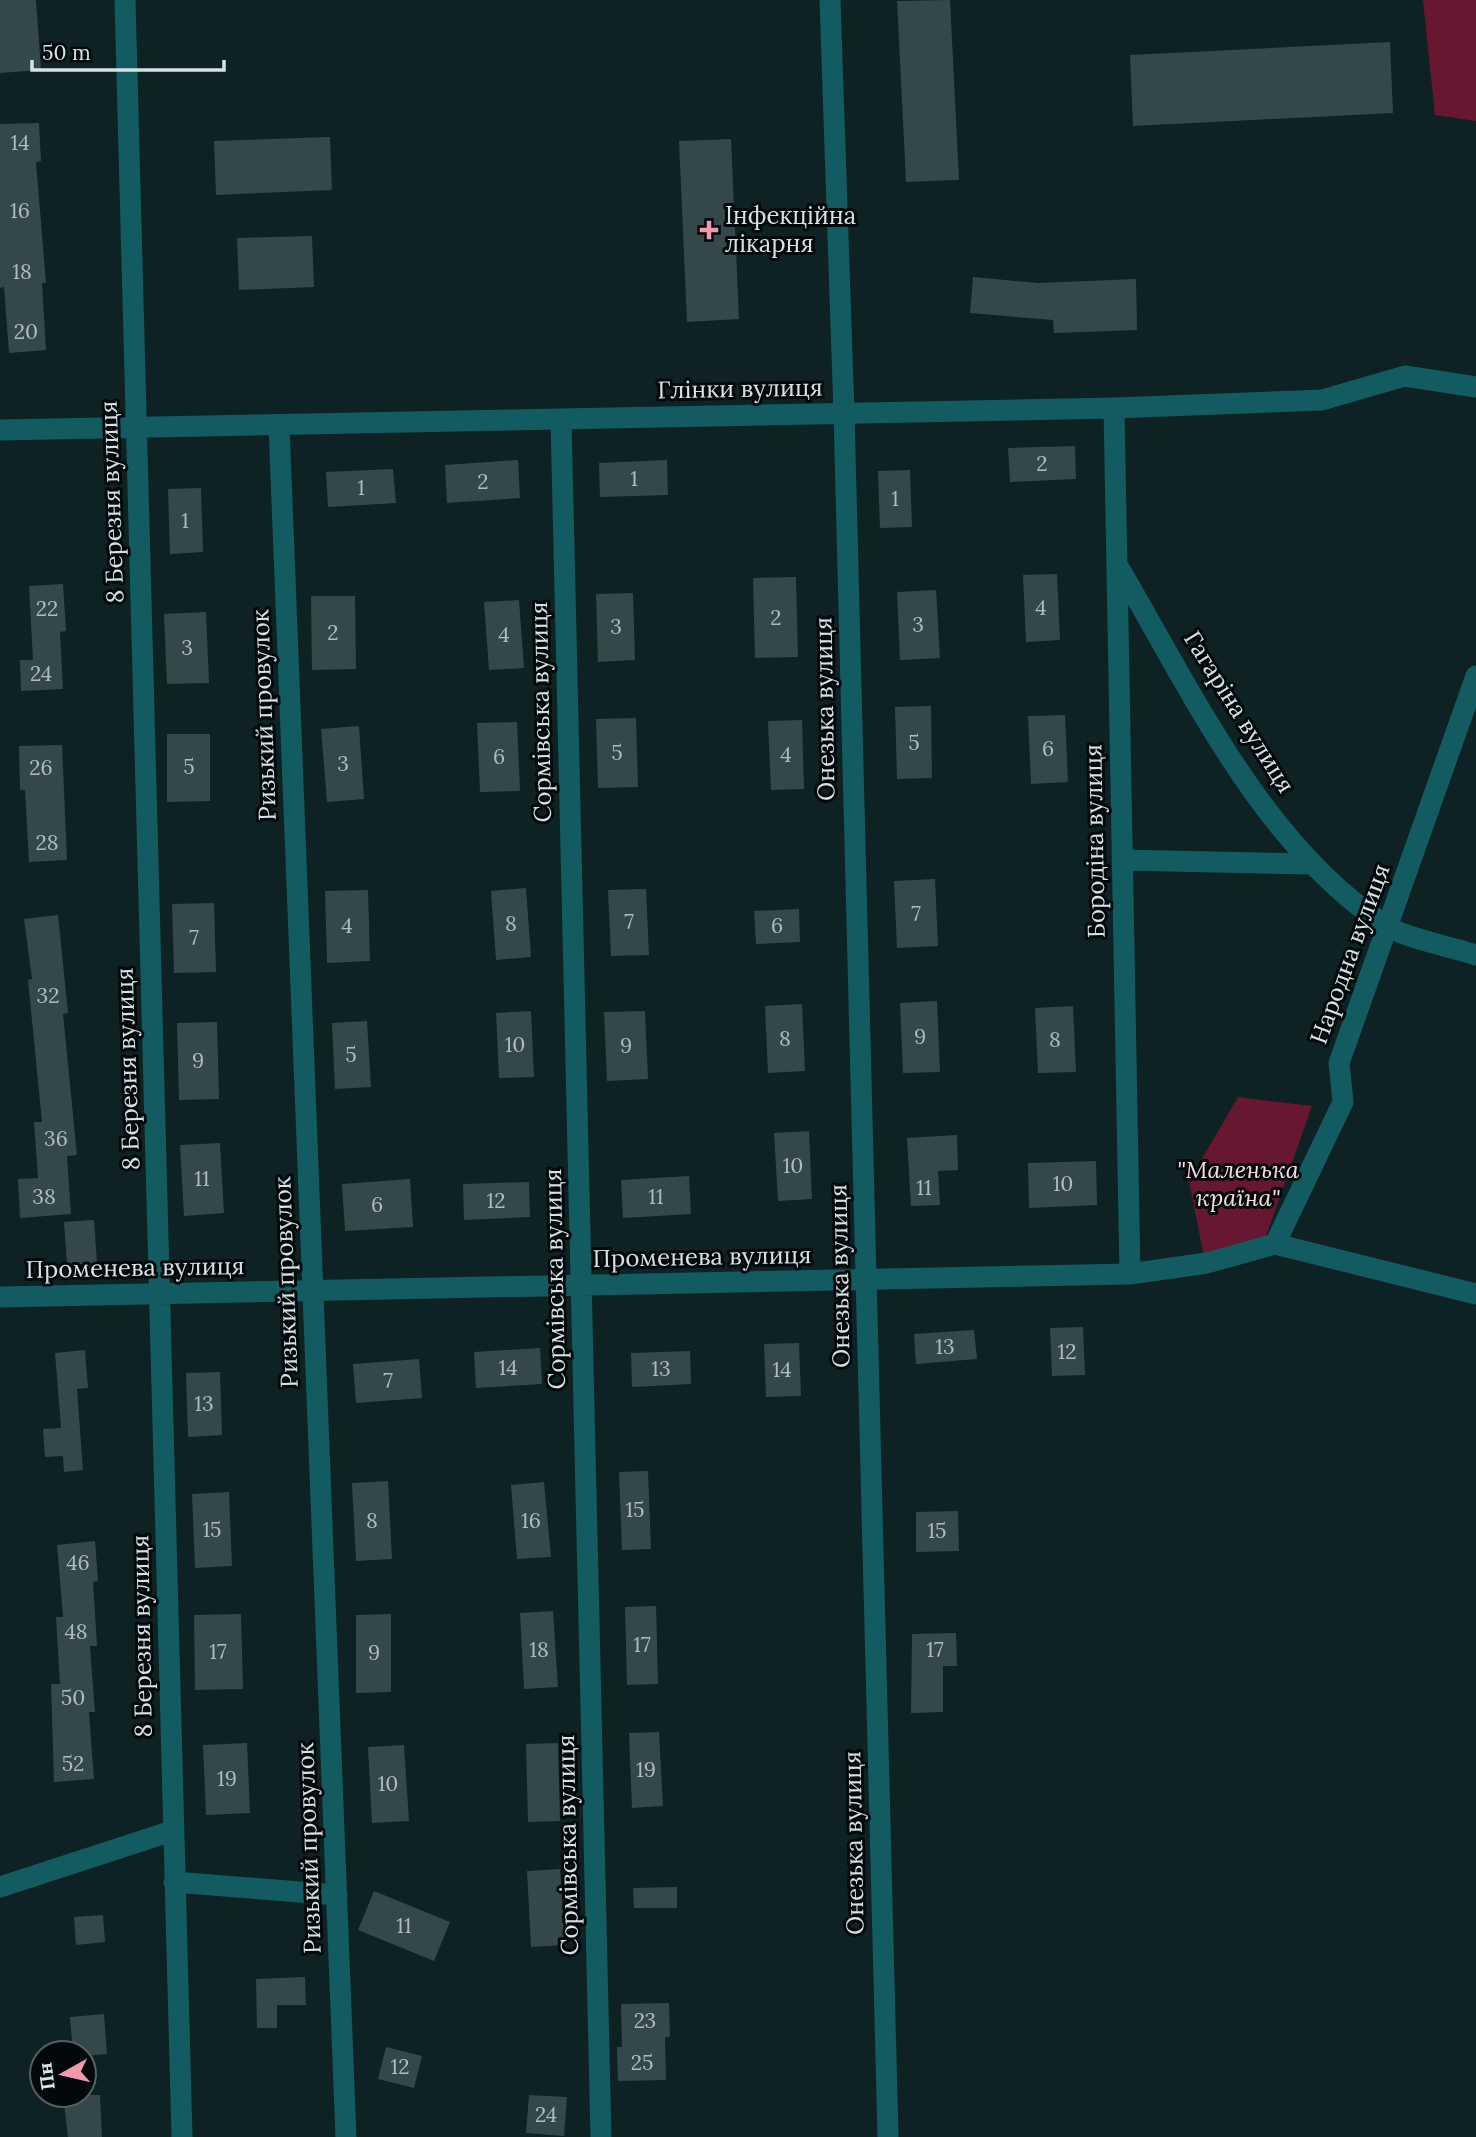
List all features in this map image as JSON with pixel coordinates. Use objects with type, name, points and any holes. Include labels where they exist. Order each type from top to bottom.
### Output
[{"type":"street","name":"8 Березня вулиця","points":[[125,0],[182,2137]]},
{"type":"street","name":"Онезька вулиця","points":[[830,0],[844,413],[888,2137]]},
{"type":"street","name":"Глінки вулиця","points":[[0,430],[1114,408],[1322,400],[1405,376],[1476,387]]},
{"type":"street","name":"Бородіна вулиця","points":[[1114,408],[1130,1275]]},
{"type":"street","name":"Сормівська вулиця","points":[[561,419],[601,2137]]},
{"type":"street","name":"Ризький провулок","points":[[279,425],[346,2137]]},
{"type":"street","name":"Гагаріна вулиця","points":[[1117,564],[1235,764],[1310,864],[1387,927],[1476,955]]},
{"type":"street","name":"Народна вулиця","points":[[1275,1244],[1343,1102],[1339,1063],[1476,676]]},
{"type":"street","points":[[1122,860],[1310,864]]},
{"type":"street","name":"Променева вулиця","points":[[0,1297],[1130,1275],[1206,1263],[1275,1244]]},
{"type":"street","points":[[1275,1244],[1476,1294]]},
{"type":"street","points":[[0,1887],[172,1831]]},
{"type":"street","points":[[174,1882],[337,1895]]},
{"type":"green space","points":[[1423,0],[1476,0],[1476,121],[1435,115]]},
{"type":"green space","name":"\"Маленька країна\"","points":[[1238,1097],[1312,1106],[1265,1239],[1204,1257],[1189,1181]]},
{"type":"building","points":[[0,0],[36,0],[41,70],[0,73]]},
{"type":"building","points":[[950,0],[959,180],[906,182],[897,1]]},
{"type":"building","points":[[1390,42],[1393,113],[1133,126],[1130,55]]},
{"type":"building","points":[[39,123],[41,161],[36,162],[46,283],[42,283],[46,350],[9,353],[4,287],[0,288],[0,124]]},
{"type":"building","points":[[330,137],[332,190],[216,195],[214,141]]},
{"type":"building","name":"Інфекційна лікарня","points":[[731,139],[739,319],[687,322],[679,141]]},
{"type":"building","points":[[312,236],[314,287],[239,290],[237,238]]},
{"type":"building","points":[[973,277],[1038,283],[1136,279],[1137,330],[1054,333],[1053,320],[970,313]]},
{"type":"building","points":[[1075,446],[1076,479],[1010,482],[1008,448]]},
{"type":"building","points":[[518,460],[520,498],[447,503],[445,465]]},
{"type":"building","points":[[667,460],[668,495],[600,497],[599,463]]},
{"type":"building","points":[[393,469],[396,503],[328,507],[326,472]]},
{"type":"building","points":[[910,470],[912,527],[880,528],[878,471]]},
{"type":"building","points":[[201,488],[203,552],[170,554],[168,489]]},
{"type":"building","points":[[1057,574],[1060,640],[1026,642],[1023,575]]},
{"type":"building","points":[[796,577],[798,657],[755,658],[753,578]]},
{"type":"building","points":[[63,584],[66,631],[60,632],[63,689],[21,691],[20,660],[33,660],[29,586]]},
{"type":"building","points":[[936,590],[940,658],[900,660],[897,592]]},
{"type":"building","points":[[633,593],[635,660],[598,662],[596,594]]},
{"type":"building","points":[[311,596],[355,596],[356,669],[312,670]]},
{"type":"building","points":[[519,600],[524,668],[489,670],[484,602]]},
{"type":"building","points":[[206,612],[209,683],[167,684],[164,614]]},
{"type":"building","points":[[931,706],[932,778],[897,779],[895,707]]},
{"type":"building","points":[[1065,715],[1068,782],[1031,784],[1028,716]]},
{"type":"building","points":[[636,718],[638,787],[598,788],[596,719]]},
{"type":"building","points":[[802,720],[804,789],[771,790],[768,721]]},
{"type":"building","points":[[517,722],[520,791],[480,792],[477,723]]},
{"type":"building","points":[[359,726],[364,799],[327,802],[321,729]]},
{"type":"building","points":[[167,734],[210,734],[210,801],[167,802]]},
{"type":"building","points":[[62,745],[67,860],[29,862],[25,790],[20,790],[19,746]]},
{"type":"building","points":[[935,879],[938,946],[897,948],[894,881]]},
{"type":"building","points":[[526,888],[531,957],[496,960],[491,891]]},
{"type":"building","points":[[646,889],[649,955],[611,956],[608,890]]},
{"type":"building","points":[[368,890],[370,961],[327,963],[325,891]]},
{"type":"building","points":[[214,903],[216,972],[174,973],[172,904]]},
{"type":"building","points":[[799,909],[800,942],[756,944],[754,911]]},
{"type":"building","points":[[58,915],[68,1013],[63,1014],[77,1155],[67,1156],[71,1214],[20,1218],[18,1179],[38,1178],[34,1122],[42,1122],[28,980],[32,979],[24,919]]},
{"type":"building","points":[[937,1001],[940,1072],[903,1073],[900,1003]]},
{"type":"building","points":[[802,1004],[805,1071],[768,1073],[765,1006]]},
{"type":"building","points":[[1073,1006],[1076,1072],[1038,1073],[1035,1008]]},
{"type":"building","points":[[531,1011],[534,1077],[499,1078],[496,1013]]},
{"type":"building","points":[[645,1011],[648,1079],[607,1081],[604,1012]]},
{"type":"building","points":[[367,1021],[371,1087],[335,1089],[332,1023]]},
{"type":"building","points":[[217,1022],[219,1099],[179,1100],[177,1023]]},
{"type":"building","points":[[809,1131],[812,1199],[778,1201],[774,1133]]},
{"type":"building","points":[[957,1135],[958,1170],[938,1171],[940,1205],[911,1206],[907,1138]]},
{"type":"building","points":[[220,1143],[224,1213],[184,1216],[180,1145]]},
{"type":"building","points":[[1096,1161],[1097,1205],[1029,1208],[1028,1163]]},
{"type":"building","points":[[689,1176],[691,1214],[623,1218],[621,1180]]},
{"type":"building","points":[[410,1179],[413,1227],[345,1231],[342,1184]]},
{"type":"building","points":[[529,1182],[530,1217],[464,1220],[463,1184]]},
{"type":"building","points":[[94,1220],[97,1263],[67,1265],[64,1222]]},
{"type":"building","points":[[1083,1327],[1085,1375],[1052,1376],[1050,1328]]},
{"type":"building","points":[[974,1330],[977,1359],[916,1364],[914,1334]]},
{"type":"building","points":[[799,1343],[801,1396],[766,1397],[764,1344]]},
{"type":"building","points":[[540,1348],[542,1384],[476,1388],[474,1352]]},
{"type":"building","points":[[85,1350],[88,1388],[77,1389],[83,1470],[64,1472],[63,1456],[45,1457],[43,1429],[61,1428],[55,1353]]},
{"type":"building","points":[[690,1351],[691,1384],[632,1387],[631,1353]]},
{"type":"building","points":[[419,1359],[422,1398],[356,1403],[353,1364]]},
{"type":"building","points":[[220,1372],[222,1435],[188,1437],[186,1373]]},
{"type":"building","points":[[648,1471],[651,1549],[622,1550],[619,1472]]},
{"type":"building","points":[[388,1481],[392,1559],[356,1561],[352,1483]]},
{"type":"building","points":[[544,1482],[551,1557],[517,1559],[511,1485]]},
{"type":"building","points":[[229,1492],[232,1566],[195,1568],[192,1494]]},
{"type":"building","points":[[958,1511],[959,1551],[916,1552],[916,1512]]},
{"type":"building","points":[[95,1541],[98,1581],[93,1582],[97,1646],[90,1646],[95,1712],[89,1712],[94,1779],[54,1782],[51,1684],[60,1684],[56,1617],[63,1617],[57,1545]]},
{"type":"building","points":[[656,1606],[658,1684],[627,1685],[625,1607]]},
{"type":"building","points":[[553,1611],[558,1687],[524,1689],[520,1613]]},
{"type":"building","points":[[241,1614],[243,1689],[195,1690],[194,1615]]},
{"type":"building","points":[[391,1614],[391,1692],[356,1693],[356,1615]]},
{"type":"building","points":[[956,1633],[957,1666],[943,1666],[943,1712],[911,1713],[912,1634]]},
{"type":"building","points":[[659,1732],[663,1806],[632,1808],[629,1733]]},
{"type":"building","points":[[247,1743],[250,1813],[206,1815],[203,1745]]},
{"type":"building","points":[[558,1743],[560,1821],[528,1822],[526,1744]]},
{"type":"building","points":[[404,1745],[409,1821],[372,1823],[368,1747]]},
{"type":"building","points":[[560,1869],[565,1945],[531,1947],[527,1871]]},
{"type":"building","points":[[677,1887],[677,1908],[634,1908],[633,1888]]},
{"type":"building","points":[[374,1891],[450,1922],[434,1961],[358,1930]]},
{"type":"building","points":[[103,1915],[105,1942],[76,1945],[74,1917]]},
{"type":"building","points":[[305,1977],[306,2005],[277,2005],[277,2028],[257,2028],[256,1979]]},
{"type":"building","points":[[669,2003],[670,2037],[665,2037],[666,2080],[618,2081],[617,2047],[622,2047],[621,2004]]},
{"type":"building","points":[[104,2014],[107,2054],[98,2055],[98,2039],[72,2039],[70,2017]]},
{"type":"building","points":[[386,2047],[422,2056],[414,2088],[378,2079]]},
{"type":"building","points":[[100,2095],[102,2137],[68,2137],[65,2109],[98,2109]]},
{"type":"building","points":[[529,2095],[567,2097],[564,2136],[526,2133]]},
{"type":"place","name":"Інфекційна лікарня","points":[[709,230]]}]
